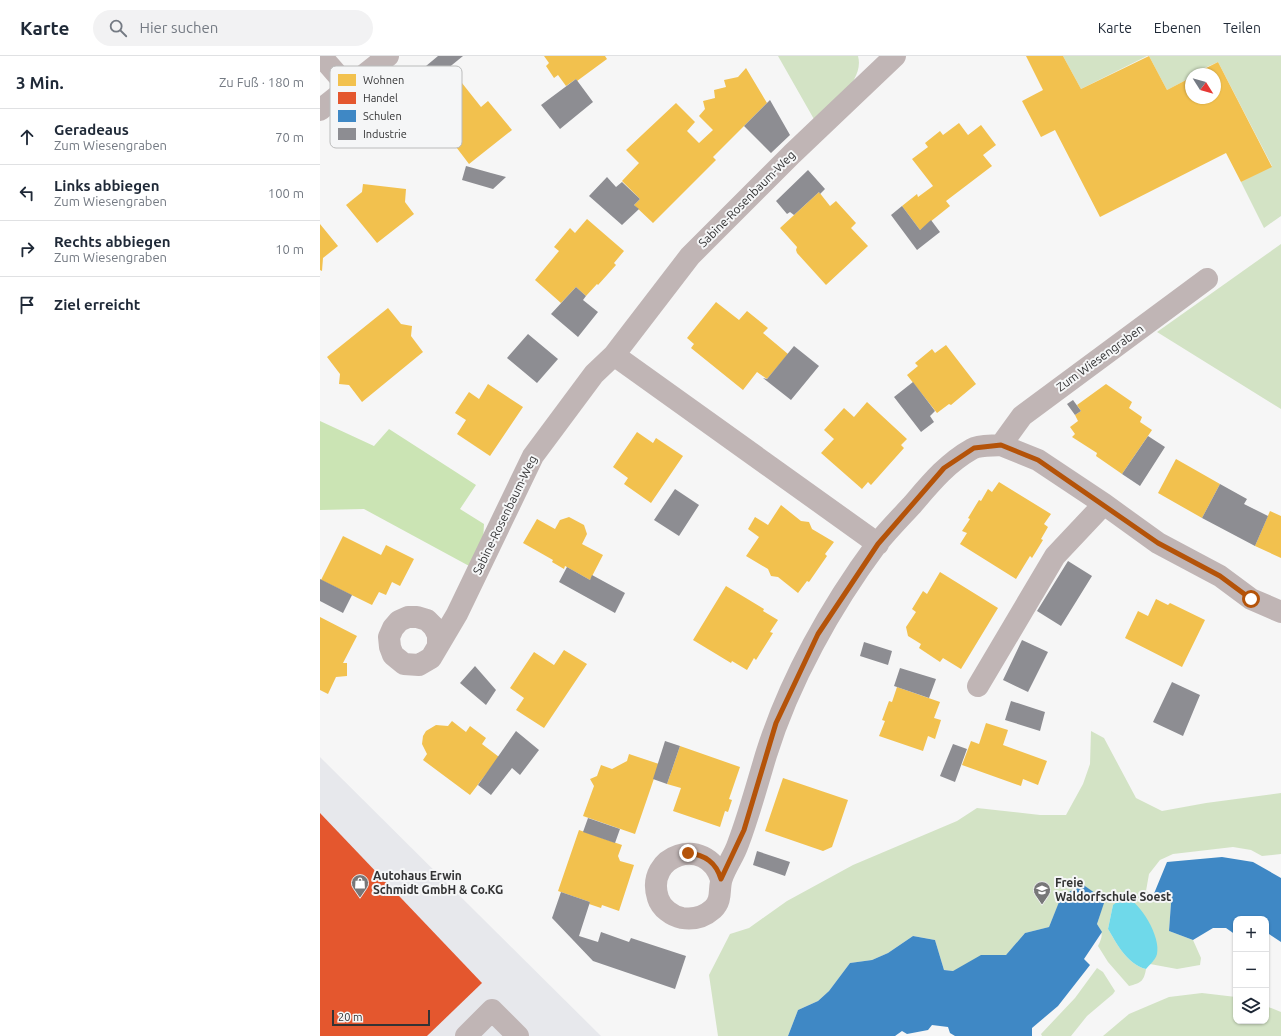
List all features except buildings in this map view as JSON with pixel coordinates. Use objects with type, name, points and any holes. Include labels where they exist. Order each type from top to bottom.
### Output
[{"type":"street","points":[[321,56],[330,66]]},
{"type":"street","points":[[375,66],[388,56]]},
{"type":"street","name":"Sabine-Rosenbaum-Weg","points":[[438,645],[456,614],[533,456],[594,374],[614,355],[690,256],[792,154],[894,56]]},
{"type":"street","points":[[320,110],[330,102]]},
{"type":"street","name":"Zum Wiesengraben","points":[[1001,445],[1022,416],[1208,279]]},
{"type":"street","points":[[614,355],[878,544]]},
{"type":"street","points":[[721,879],[744,830],[779,716],[818,634],[878,544],[944,468],[974,448],[1001,445],[1038,460],[1104,504],[1158,543],[1220,576],[1251,599],[1281,612]]},
{"type":"street","points":[[978,686],[1055,556],[1104,504]]},
{"type":"street","points":[[466,1036],[492,1010],[518,1036]]},
{"type":"shaded area","points":[[320,757],[601,1036],[320,1036]]},
{"type":"green space","points":[[778,56],[858,56],[859,65],[852,84],[815,121]]},
{"type":"green space","points":[[1063,56],[1147,56],[1081,89]]},
{"type":"green space","points":[[1149,56],[1281,56],[1281,216],[1264,228],[1241,182],[1272,166],[1218,62],[1204,68],[1185,68],[1185,81],[1167,90]]},
{"type":"green space","points":[[1281,244],[1281,409],[1157,332]]},
{"type":"green space","points":[[320,421],[374,446],[389,429],[476,485],[460,509],[484,524],[483,542],[471,567],[364,509],[320,510]]},
{"type":"green space","points":[[1091,731],[1104,738],[1136,798],[1162,811],[1206,803],[1281,793],[1281,854],[1262,856],[1251,850],[1233,847],[1173,854],[1160,860],[1149,874],[1146,891],[1171,903],[1169,931],[1193,940],[1201,958],[1200,965],[1177,969],[1150,964],[1154,960],[1113,905],[1108,929],[1123,953],[1133,963],[1146,969],[1141,981],[1129,986],[1108,962],[1098,946],[1102,935],[1097,924],[1104,901],[1082,884],[1061,898],[1049,927],[1025,933],[1006,955],[953,971],[944,970],[935,940],[913,936],[888,953],[872,960],[850,963],[829,991],[818,1001],[798,1010],[788,1036],[718,1036],[709,975],[730,934],[749,928],[787,901],[853,865],[957,821],[977,808],[1040,815],[1066,815],[1083,784],[1090,764]]},
{"type":"green space","points":[[1097,968],[1103,972],[1115,991],[1113,994],[1087,1016],[1071,1036],[1042,1036],[1041,1034],[1075,998]]},
{"type":"green space","points":[[1202,993],[1233,997],[1233,1024],[1269,1024],[1269,1007],[1281,1012],[1281,1036],[1103,1036],[1129,1014],[1169,997]]},
{"type":"water","points":[[1125,896],[1131,900],[1143,913],[1153,930],[1156,939],[1157,954],[1154,961],[1146,969],[1133,963],[1123,953],[1108,929],[1113,905]]},
{"type":"place","name":"Autohaus Erwin Schmidt GmbH & Co.KG","points":[[360,898]]},
{"type":"place","name":"Freie Waldorfschule Soest","points":[[1042,905]]},
{"type":"route","points":[[688,853],[700,855],[712,862],[719,872],[721,879],[737,848],[744,830],[776,723],[818,634],[878,544],[944,468],[974,448],[1001,445],[1038,460],[1104,504],[1158,543],[1220,576],[1251,599]]}]
